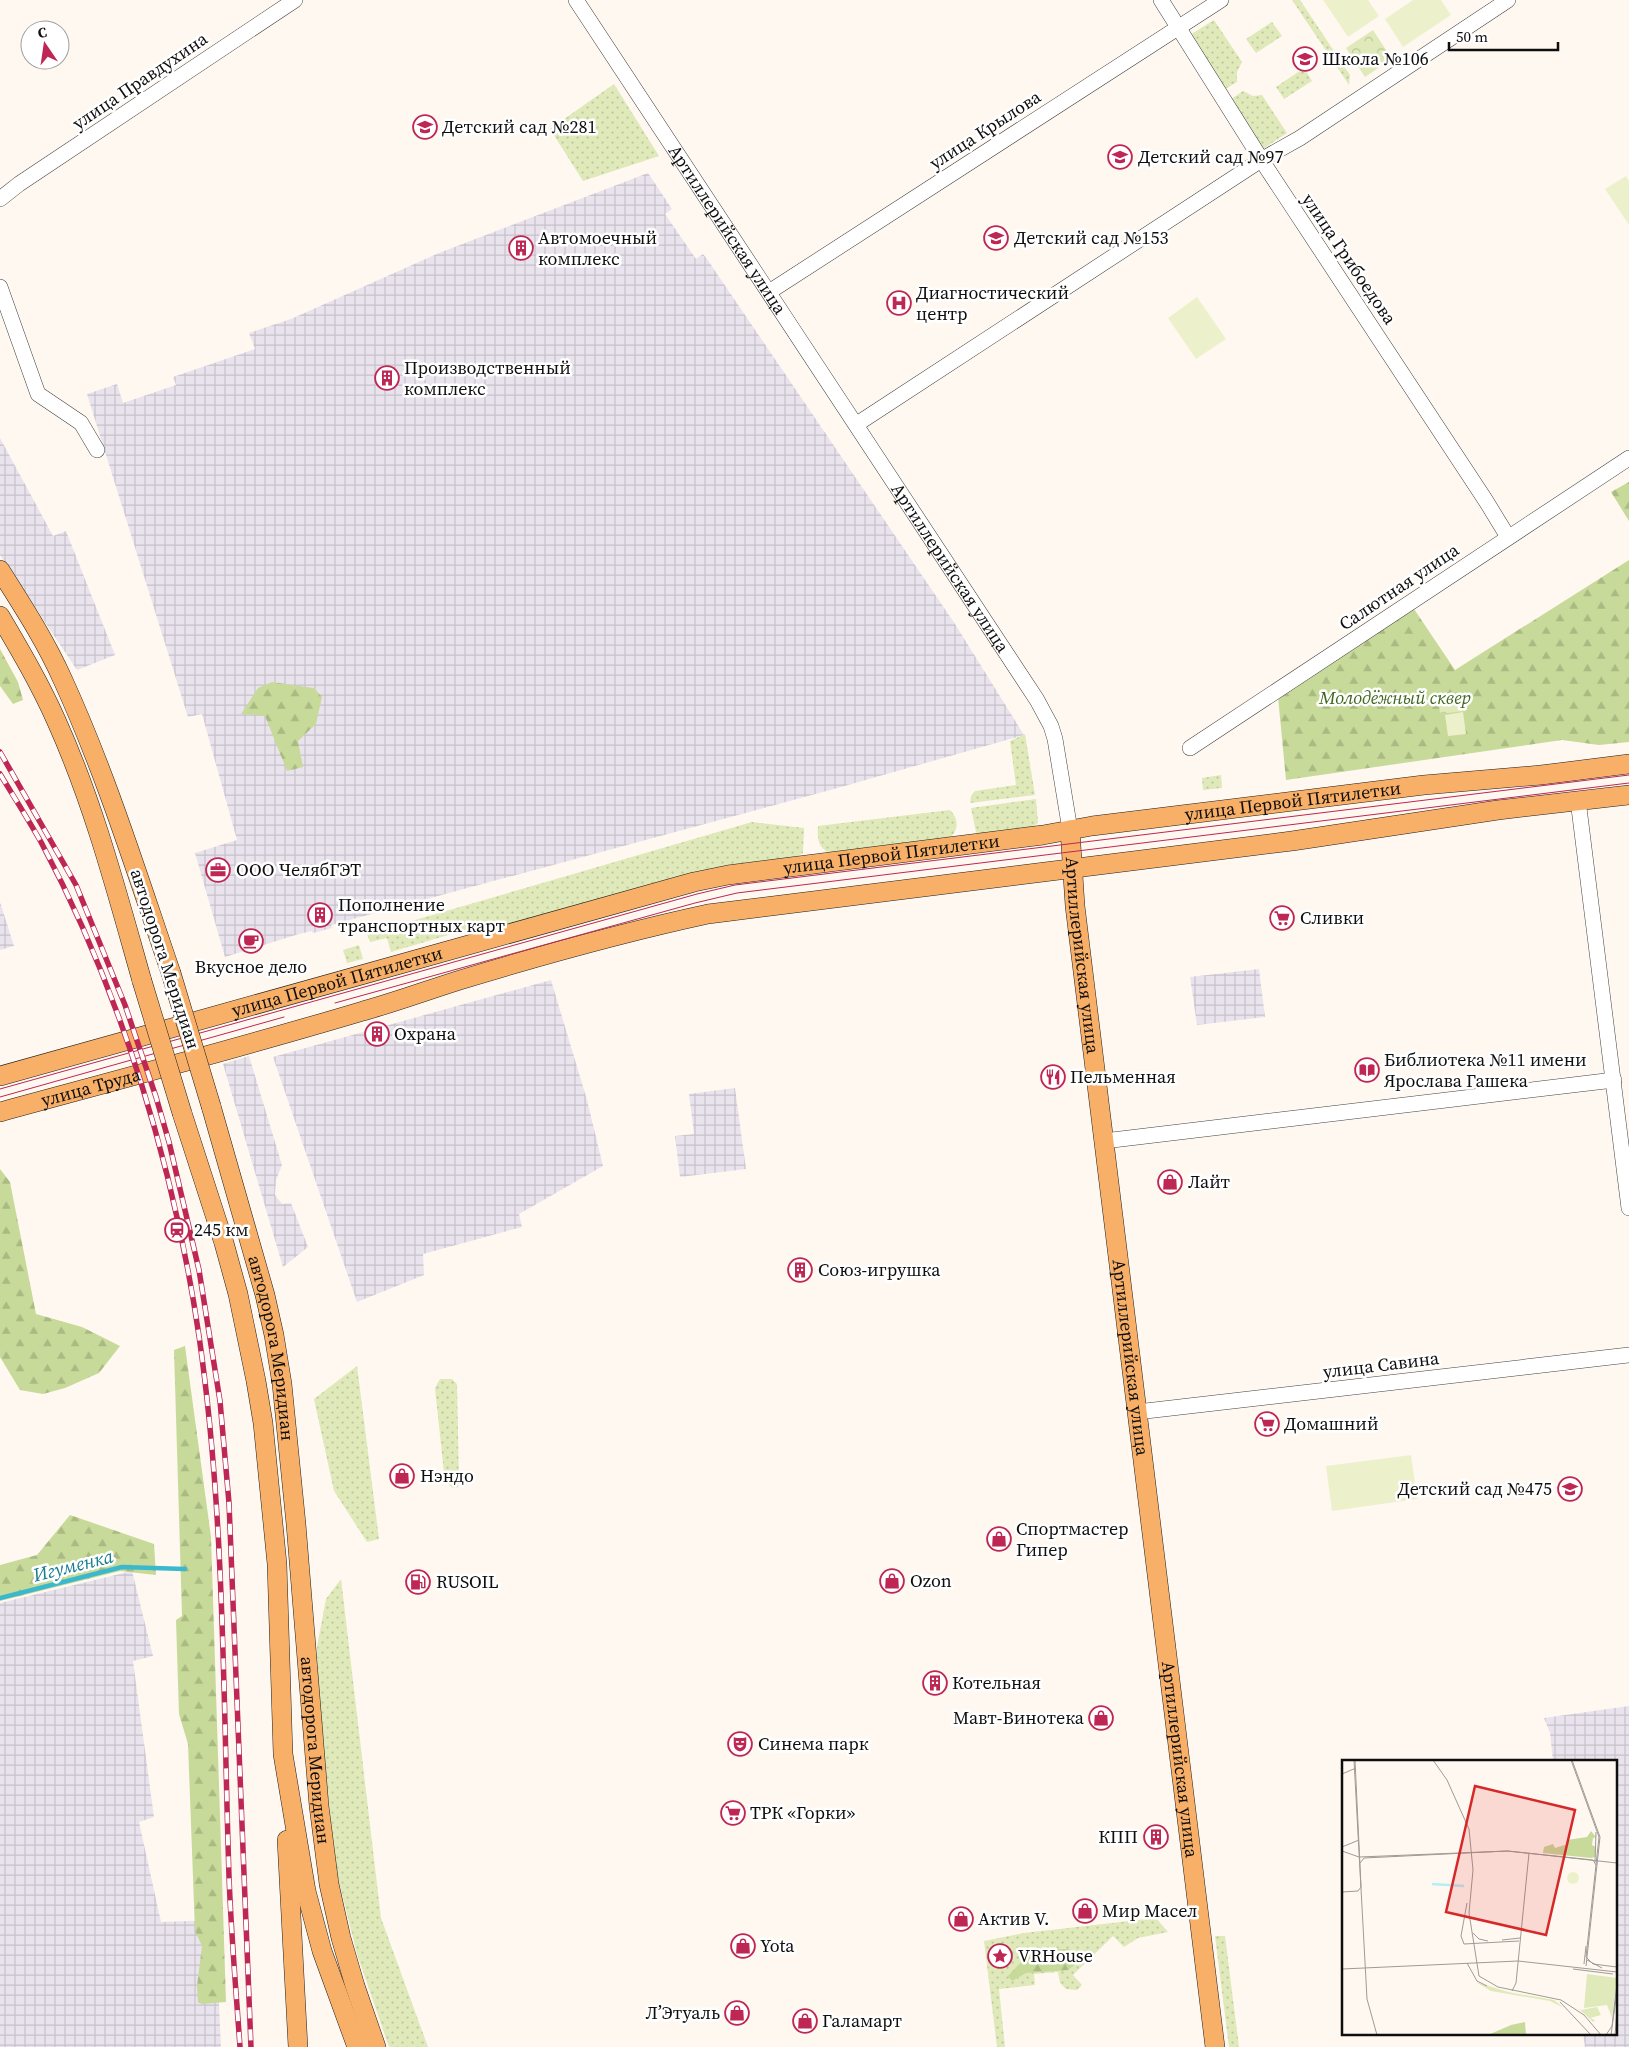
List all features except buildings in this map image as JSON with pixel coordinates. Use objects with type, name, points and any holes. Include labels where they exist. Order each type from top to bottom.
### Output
[{"type":"main road","name":"автодорога Меридиан","points":[[0,570],[30,617],[69,693],[117,815],[172,973],[212,1106],[265,1295],[276,1344],[282,1384],[319,1806],[329,1884],[344,1948],[376,2047]]},
{"type":"main road","name":"автодорога Меридиан","points":[[0,616],[56,720],[92,810],[142,981],[224,1243],[238,1294],[250,1346],[263,1423],[276,1564],[283,1754],[308,1899],[322,1951],[357,2047]]},
{"type":"main road","name":"улица Первой Пятилетки","points":[[172,1029],[711,878],[1424,785],[1541,775],[1629,764]]},
{"type":"main road","name":"улица Первой Пятилетки","points":[[180,1062],[361,1012],[585,944],[708,914],[1292,841],[1489,811],[1629,795]]},
{"type":"main road","name":"Артиллерийская улица","points":[[1070,830],[1074,868],[1074,894],[1215,2047]]},
{"type":"main road","name":"улица Труда","points":[[0,1076],[172,1029]]},
{"type":"main road","name":"улица Труда","points":[[0,1112],[180,1062]]},
{"type":"main road","points":[[283,1754],[298,2047]]},
{"type":"street","name":"улица Правдухина","points":[[3,196],[295,0]]},
{"type":"street","name":"Артиллерийская улица","points":[[576,0],[857,424],[1044,712],[1053,732],[1059,754],[1070,830]]},
{"type":"street","name":"улица Грибоедова","points":[[1161,0],[1261,160],[1508,537]]},
{"type":"street","name":"улица Крылова","points":[[769,292],[1221,0]]},
{"type":"street","points":[[857,424],[1261,160],[1300,138],[1508,0]]},
{"type":"street","points":[[0,287],[38,394],[81,423],[97,450]]},
{"type":"street","name":"Салютная улица","points":[[1190,748],[1629,458]]},
{"type":"street","points":[[1578,800],[1629,1208]]},
{"type":"street","points":[[1104,1141],[1614,1080]]},
{"type":"street","name":"улица Савина","points":[[1137,1412],[1629,1355]]},
{"type":"shaded area","points":[[648,173],[672,209],[665,214],[696,259],[703,254],[707,259],[955,624],[1024,735],[834,789],[331,925],[332,928],[313,933],[312,931],[299,934],[225,957],[195,853],[237,840],[202,714],[188,717],[87,394],[117,384],[123,403],[176,385],[173,377],[255,349],[249,333],[291,319],[439,253]]},
{"type":"shaded area","points":[[0,438],[53,536],[66,531],[115,655],[77,670],[0,555]]},
{"type":"shaded area","points":[[0,902],[14,946],[0,950]]},
{"type":"shaded area","points":[[1259,969],[1265,1017],[1197,1025],[1190,977]]},
{"type":"shaded area","points":[[551,980],[587,1100],[603,1166],[519,1214],[522,1227],[423,1254],[424,1275],[357,1302],[273,1057]]},
{"type":"shaded area","points":[[249,1056],[282,1165],[276,1180],[275,1195],[282,1204],[291,1203],[308,1247],[283,1267],[223,1064]]},
{"type":"shaded area","points":[[735,1088],[746,1169],[680,1177],[675,1136],[694,1134],[689,1094]]},
{"type":"shaded area","points":[[132,1571],[153,1656],[133,1661],[154,1817],[139,1822],[161,1922],[215,1920],[221,2047],[0,2047],[0,1603]]},
{"type":"shaded area","points":[[1629,1706],[1629,2047],[1585,2047],[1583,2034],[1616,2034],[1616,1760],[1553,1760],[1550,1733],[1544,1718]]},
{"type":"green space","points":[[1292,0],[1300,0],[1350,75],[1349,85]]},
{"type":"green space","points":[[1323,0],[1368,0],[1379,16],[1348,37]]},
{"type":"green space","points":[[1413,0],[1441,0],[1451,15],[1403,47],[1385,19]]},
{"type":"green space","points":[[1214,20],[1242,62],[1237,72],[1237,82],[1220,92],[1189,44],[1193,33]]},
{"type":"green space","points":[[1272,22],[1282,36],[1256,53],[1246,39]]},
{"type":"green space","points":[[1373,30],[1392,59],[1365,77],[1346,48]]},
{"type":"green space","points":[[1304,68],[1312,81],[1284,99],[1276,87]]},
{"type":"green space","points":[[614,84],[659,156],[583,181],[550,129]]},
{"type":"green space","points":[[1243,91],[1253,96],[1262,95],[1287,133],[1263,149],[1227,102]]},
{"type":"green space","points":[[1626,176],[1629,181],[1629,225],[1605,189]]},
{"type":"green space","points":[[1197,297],[1226,339],[1196,359],[1168,318]]},
{"type":"green space","points":[[1629,482],[1629,521],[1611,492]]},
{"type":"green space","name":"Молодёжный сквер","points":[[1629,560],[1629,742],[1599,745],[1562,740],[1286,780],[1278,697],[1414,609],[1455,670]]},
{"type":"green space","points":[[0,649],[18,682],[23,700],[13,704],[0,686]]},
{"type":"green space","points":[[272,682],[314,688],[322,697],[316,724],[298,741],[303,767],[287,771],[265,716],[241,714],[258,688]]},
{"type":"green space","points":[[1463,694],[1465,711],[1440,714],[1438,697]]},
{"type":"green space","points":[[1463,712],[1466,734],[1448,736],[1445,715]]},
{"type":"green space","points":[[1025,734],[1035,795],[970,803],[971,796],[975,791],[1016,785],[1010,741]]},
{"type":"green space","points":[[1221,775],[1222,788],[1203,790],[1202,778]]},
{"type":"green space","points":[[1036,799],[1038,823],[1032,827],[979,834],[976,832],[971,808]]},
{"type":"green space","points":[[950,810],[957,824],[955,832],[949,839],[833,854],[824,850],[818,840],[818,826]]},
{"type":"green space","points":[[752,822],[804,828],[803,853],[795,858],[737,864],[704,871],[467,936],[465,930],[391,952],[387,938],[370,942],[367,934]]},
{"type":"green space","points":[[359,945],[363,959],[347,963],[343,950]]},
{"type":"green space","points":[[0,1169],[10,1182],[36,1314],[82,1327],[120,1346],[99,1373],[65,1388],[43,1394],[20,1390],[0,1357]]},
{"type":"green space","points":[[185,1346],[211,1537],[226,2002],[202,2004],[198,2002],[197,1986],[202,1946],[195,1931],[188,1744],[179,1714],[176,1620],[182,1616],[174,1350]]},
{"type":"green space","points":[[357,1366],[379,1539],[367,1542],[334,1491],[314,1399]]},
{"type":"green space","points":[[440,1379],[452,1379],[457,1384],[459,1482],[458,1487],[453,1488],[445,1482],[435,1388]]},
{"type":"green space","points":[[1411,1455],[1417,1499],[1332,1511],[1326,1466]]},
{"type":"green space","points":[[70,1515],[154,1544],[156,1575],[120,1571],[0,1601],[0,1565],[37,1555]]},
{"type":"green space","points":[[341,1579],[381,1918],[428,2047],[389,2047],[357,1954],[337,1874],[318,1687],[317,1647],[326,1599]]},
{"type":"green space","points":[[1156,1918],[1168,1932],[1138,1938],[1124,1947],[1113,1936],[1073,1975],[1082,1985],[1077,1990],[1066,1989],[1060,1983],[1058,1972],[1034,1974],[1035,1985],[999,1989],[1005,2047],[997,2047],[984,1941],[1024,1933]]},
{"type":"green space","points":[[1215,1936],[1225,1936],[1239,2047],[1229,2047]]},
{"type":"green space","points":[[1038,1949],[1069,1949],[1076,1964],[1068,1970],[1026,1973],[1012,1981],[1008,1976],[1026,1957]]},
{"type":"waterway","name":"Игуменка","points":[[0,1598],[122,1567],[185,1569]]},
{"type":"tram line","points":[[0,1089],[735,885],[1629,775]]},
{"type":"tram line","points":[[335,1003],[737,893],[1629,783]]},
{"type":"tram line","points":[[0,1097],[284,1017]]},
{"type":"railway","points":[[0,752],[76,885],[125,1005],[169,1142],[199,1270],[220,1401],[229,1503],[251,2047]]},
{"type":"railway","points":[[0,774],[41,842],[70,900],[120,1021],[141,1083],[159,1146],[188,1272],[208,1403],[214,1471],[222,1606],[230,1897],[240,2047]]},
{"type":"place","name":"Школа №106","points":[[1305,59]]},
{"type":"place","name":"Детский сад №281","points":[[425,127]]},
{"type":"place","name":"Детский сад №97","points":[[1120,157]]},
{"type":"place","name":"Детский сад №153","points":[[996,238]]},
{"type":"place","name":"Автомоечный комплекс","points":[[521,248]]},
{"type":"place","name":"Диагностический центр","points":[[899,303]]},
{"type":"place","name":"Производственный комплекс","points":[[387,378]]},
{"type":"place","name":"ООО ЧелябГЭТ","points":[[218,870]]},
{"type":"place","name":"Пополнение транспортных карт","points":[[320,915]]},
{"type":"place","name":"Сливки","points":[[1282,918]]},
{"type":"place","name":"Вкусное дело","points":[[251,941]]},
{"type":"place","name":"Охрана","points":[[377,1034]]},
{"type":"place","name":"Библиотека №11 имени Ярослава Гашека","points":[[1367,1070]]},
{"type":"place","name":"Пельменная","points":[[1053,1077]]},
{"type":"place","name":"Лайт","points":[[1170,1182]]},
{"type":"place","name":"245 км","points":[[177,1230]]},
{"type":"place","name":"Союз-игрушка","points":[[800,1270]]},
{"type":"place","name":"Домашний","points":[[1267,1424]]},
{"type":"place","name":"Нэндо","points":[[402,1476]]},
{"type":"place","name":"Детский сад №475","points":[[1570,1489]]},
{"type":"place","name":"Спортмастер Гипер","points":[[999,1539]]},
{"type":"place","name":"Ozon","points":[[892,1581]]},
{"type":"place","name":"RUSOIL","points":[[418,1582]]},
{"type":"place","name":"Котельная","points":[[935,1683]]},
{"type":"place","name":"Мавт-Винотека","points":[[1101,1718]]},
{"type":"place","name":"Синема парк","points":[[740,1744]]},
{"type":"place","name":"ТРК «Горки»","points":[[733,1813]]},
{"type":"place","name":"КПП","points":[[1156,1837]]},
{"type":"place","name":"Мир Масел","points":[[1085,1911]]},
{"type":"place","name":"Актив V.","points":[[961,1919]]},
{"type":"place","name":"Yota","points":[[743,1946]]},
{"type":"place","name":"VRHouse","points":[[1000,1956]]},
{"type":"place","name":"Л’Этуаль","points":[[737,2013]]},
{"type":"place","name":"Галамарт","points":[[805,2021]]}]
